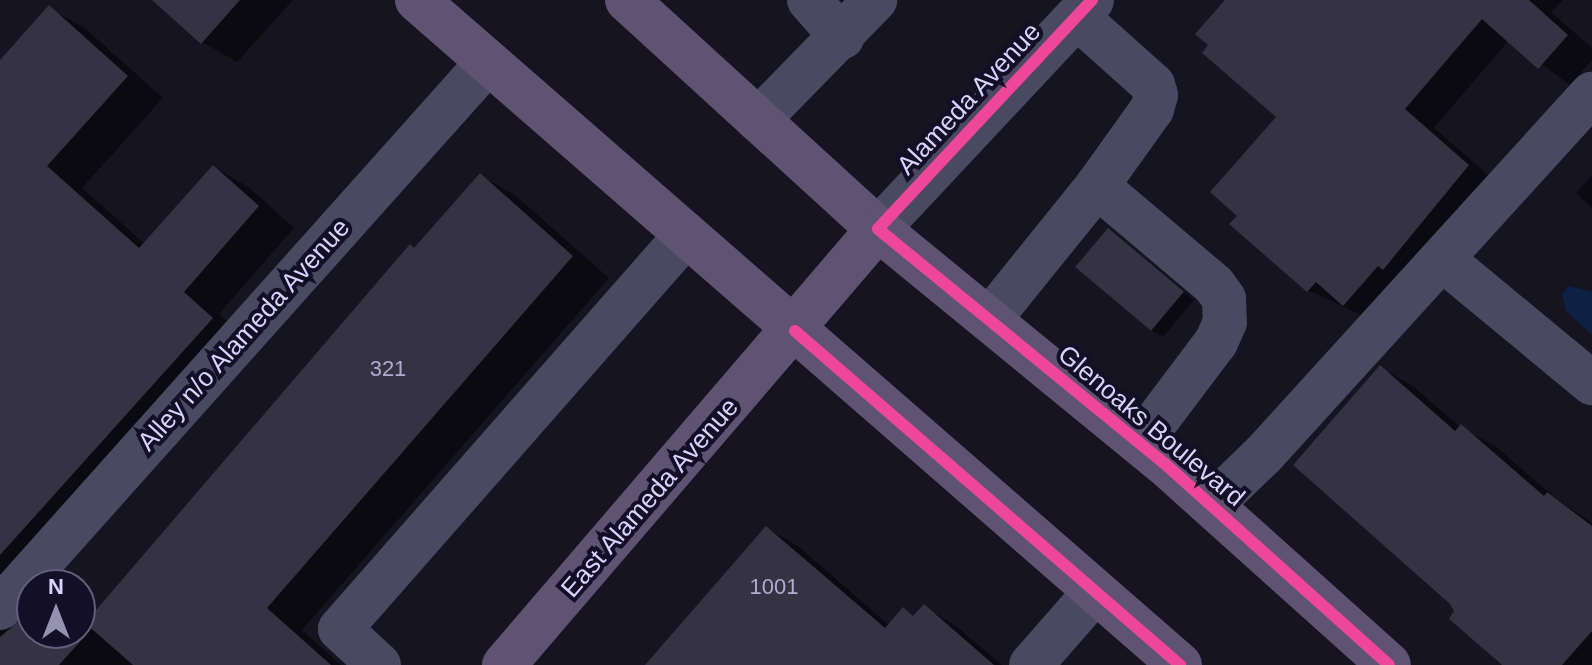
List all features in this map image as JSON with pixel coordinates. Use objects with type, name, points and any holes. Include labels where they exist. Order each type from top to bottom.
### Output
[{"type":"main road","points":[[417,0],[1180,665]]},
{"type":"main road","name":"Glenoaks Boulevard","points":[[627,0],[878,229],[1212,504],[1389,665]]},
{"type":"main road","name":"Alameda Avenue","points":[[795,331],[878,229]]},
{"type":"main road","name":"East Alameda Avenue","points":[[504,665],[795,331]]},
{"type":"street","points":[[809,0],[842,37]]},
{"type":"street","points":[[758,120],[875,0]]},
{"type":"street","points":[[989,320],[1097,186],[1152,109],[1156,95],[1153,85],[1085,8]]},
{"type":"street","name":"Alameda Avenue","points":[[878,229],[1085,8]]},
{"type":"street","name":"Alley n/o Alameda Avenue","points":[[0,608],[488,62]]},
{"type":"street","points":[[1212,504],[1592,94]]},
{"type":"street","points":[[1097,186],[1214,285],[1224,299],[1225,322],[1216,342],[1140,443]]},
{"type":"street","points":[[379,665],[340,629],[686,235]]},
{"type":"street","points":[[1442,259],[1592,383]]},
{"type":"street","points":[[1031,665],[1095,592]]},
{"type":"water","points":[[1569,286],[1592,292],[1592,335],[1566,311],[1562,294]]},
{"type":"building","points":[[152,0],[240,0],[201,44]]},
{"type":"building","points":[[1225,0],[1529,0],[1568,35],[1538,69],[1482,19],[1405,109],[1469,165],[1383,270],[1378,266],[1343,306],[1316,282],[1307,292],[1229,224],[1237,216],[1210,192],[1276,117],[1202,53],[1208,45],[1195,34]]},
{"type":"building","points":[[49,5],[128,76],[47,166],[139,248],[213,165],[259,206],[184,292],[213,318],[0,555],[0,60]]},
{"type":"building","points":[[480,173],[573,256],[267,608],[331,665],[133,665],[96,633],[96,610],[410,244],[414,248]]},
{"type":"building","points":[[1108,228],[1184,292],[1151,331],[1075,267]]},
{"type":"building","points":[[1380,365],[1455,431],[1461,424],[1544,496],[1547,492],[1592,526],[1592,631],[1562,665],[1502,665],[1449,619],[1454,611],[1450,604],[1293,465]]},
{"type":"building","points":[[766,526],[885,628],[903,607],[913,616],[924,604],[994,665],[645,665]]},
{"type":"building","points":[[16,624],[16,649],[73,649],[59,665],[0,665],[0,637]]},
{"type":"cycle path","points":[[1092,0],[878,229],[1164,463],[1389,665]]},
{"type":"cycle path","points":[[795,331],[1180,665]]}]
